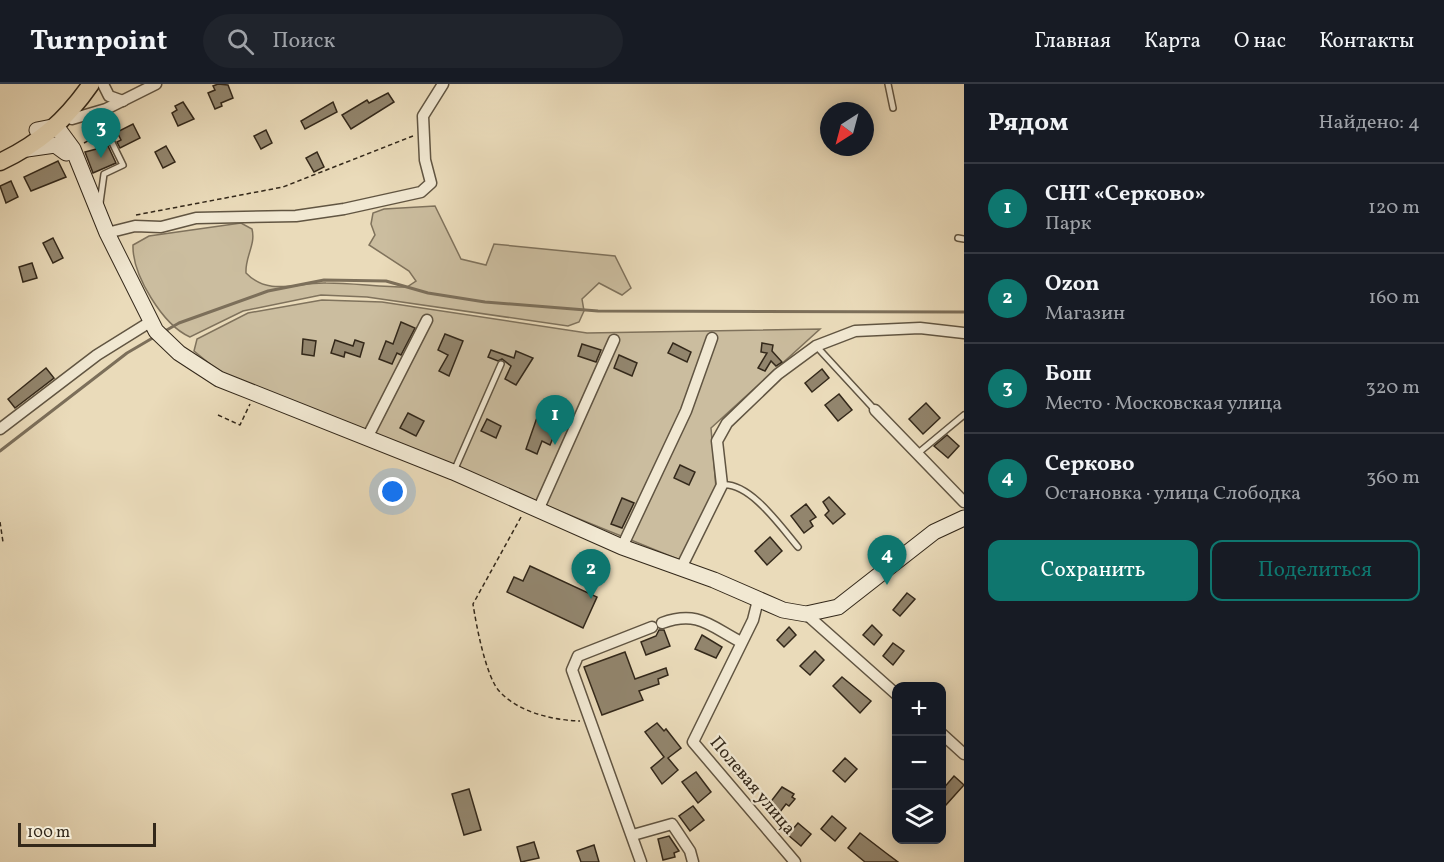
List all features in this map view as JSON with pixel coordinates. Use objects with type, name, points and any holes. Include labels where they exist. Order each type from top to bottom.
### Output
[{"type":"main road","points":[[0,162],[27,149],[56,123],[79,92],[91,84]]},
{"type":"main road","points":[[56,123],[72,150],[107,233],[156,331],[219,379],[453,472],[622,547],[681,568],[783,610],[806,614],[838,607],[934,532],[964,518]]},
{"type":"main road","points":[[0,150],[56,123]]},
{"type":"main road","points":[[27,149],[55,145],[72,150]]},
{"type":"street","points":[[103,84],[109,96],[123,101]]},
{"type":"street","points":[[56,123],[97,112],[156,84]]},
{"type":"street","points":[[107,233],[135,226],[160,227],[196,218],[296,216],[344,209],[421,192],[431,183],[423,133],[423,116],[443,84]]},
{"type":"street","points":[[367,438],[427,320]]},
{"type":"street","points":[[681,568],[722,485],[717,441],[727,423],[778,374],[816,346],[855,331],[920,328],[964,333]]},
{"type":"street","points":[[0,429],[97,356],[156,331]]},
{"type":"street","points":[[622,547],[686,411],[712,338]]},
{"type":"street","points":[[533,506],[614,340]]},
{"type":"street","points":[[875,410],[964,502]]},
{"type":"street","name":"Полевая улица","points":[[758,600],[753,620],[693,742],[795,862]]},
{"type":"street","points":[[806,614],[892,690]]},
{"type":"street","points":[[641,862],[633,835],[572,675],[575,659],[681,616],[694,617],[741,642]]},
{"type":"street","points":[[944,736],[964,754]]},
{"type":"street","points":[[633,835],[672,824],[690,851],[693,862]]},
{"type":"lane","points":[[888,84],[893,108]]},
{"type":"lane","points":[[97,112],[123,165],[104,174],[99,213]]},
{"type":"lane","points":[[816,346],[875,410]]},
{"type":"lane","points":[[453,472],[501,364]]},
{"type":"lane","points":[[917,454],[964,415]]},
{"type":"lane","points":[[722,485],[732,484],[746,492],[798,547]]},
{"type":"path","points":[[72,150],[106,131]]},
{"type":"path","points":[[130,217],[283,187],[423,133]]},
{"type":"path","points":[[218,415],[240,425],[255,393]]},
{"type":"path","points":[[533,506],[511,536],[473,604],[484,656],[499,691],[527,711],[563,721],[590,722]]},
{"type":"path","points":[[0,522],[3,542]]},
{"type":"shaded area","points":[[435,206],[461,259],[486,265],[494,244],[615,256],[631,288],[622,295],[599,283],[582,299],[584,311],[579,322],[568,326],[367,297],[321,295],[243,311],[190,337],[180,331],[160,311],[143,284],[134,257],[133,245],[149,236],[241,223],[252,229],[253,235],[246,273],[264,285],[284,287],[336,283],[407,287],[416,281],[409,271],[369,245],[375,235],[371,224],[373,213],[384,209]]},
{"type":"shaded area","points":[[322,300],[382,302],[587,333],[820,329],[711,428],[716,488],[680,560],[221,373],[194,351],[197,339],[248,313]]},
{"type":"building","points":[[228,85],[233,98],[221,103],[222,106],[215,109],[208,93],[215,90],[213,86]]},
{"type":"building","points":[[388,93],[394,102],[351,129],[342,115],[367,100],[369,103]]},
{"type":"building","points":[[183,102],[194,119],[178,126],[172,113],[177,110],[175,106]]},
{"type":"building","points":[[333,102],[337,112],[305,129],[301,121]]},
{"type":"building","points":[[133,124],[140,138],[120,148],[117,142],[121,140],[117,132]]},
{"type":"building","points":[[266,130],[272,143],[261,149],[254,136]]},
{"type":"building","points":[[108,146],[116,163],[93,173],[85,152]]},
{"type":"building","points":[[166,146],[175,162],[163,168],[155,152]]},
{"type":"building","points":[[317,152],[324,167],[314,172],[306,158]]},
{"type":"building","points":[[58,161],[66,177],[31,191],[24,177]]},
{"type":"building","points":[[11,181],[18,197],[6,203],[0,186]]},
{"type":"building","points":[[53,238],[63,258],[53,263],[43,243]]},
{"type":"building","points":[[32,263],[37,278],[23,282],[19,267]]},
{"type":"building","points":[[401,322],[415,328],[401,355],[397,353],[392,364],[379,359],[386,341],[393,344]]},
{"type":"building","points":[[445,334],[463,341],[449,376],[439,371],[448,355],[438,350]]},
{"type":"building","points":[[303,339],[316,341],[314,356],[302,354]]},
{"type":"building","points":[[335,340],[353,346],[355,340],[364,343],[360,357],[345,352],[344,357],[331,353]]},
{"type":"building","points":[[673,343],[691,352],[687,362],[668,353]]},
{"type":"building","points":[[762,343],[773,345],[772,351],[782,362],[776,366],[771,361],[765,371],[758,368],[767,353],[761,352]]},
{"type":"building","points":[[582,344],[601,350],[596,362],[578,356]]},
{"type":"building","points":[[491,350],[514,358],[516,351],[533,358],[516,385],[505,379],[511,366],[502,359],[498,361],[488,357]]},
{"type":"building","points":[[619,355],[637,363],[632,376],[614,368]]},
{"type":"building","points":[[46,368],[54,378],[15,408],[8,399]]},
{"type":"building","points":[[822,369],[829,378],[812,392],[805,383]]},
{"type":"building","points":[[839,394],[852,410],[838,421],[825,405]]},
{"type":"building","points":[[926,403],[940,418],[923,434],[909,419]]},
{"type":"building","points":[[541,406],[556,412],[551,423],[558,426],[550,445],[542,441],[537,454],[526,449]]},
{"type":"building","points":[[408,413],[424,421],[416,436],[400,428]]},
{"type":"building","points":[[487,419],[501,426],[496,438],[481,431]]},
{"type":"building","points":[[947,435],[959,446],[948,458],[934,446]]},
{"type":"building","points":[[680,465],[695,472],[689,485],[674,478]]},
{"type":"building","points":[[829,497],[845,514],[833,524],[825,515],[829,511],[823,502]]},
{"type":"building","points":[[622,498],[634,503],[622,528],[611,524]]},
{"type":"building","points":[[806,504],[816,517],[810,521],[813,526],[804,533],[791,516]]},
{"type":"building","points":[[770,537],[782,551],[767,565],[755,551]]},
{"type":"building","points":[[530,566],[597,597],[583,628],[507,592],[514,577],[523,581]]},
{"type":"building","points":[[907,593],[915,599],[900,616],[893,610]]},
{"type":"building","points":[[872,625],[882,635],[874,645],[863,635]]},
{"type":"building","points":[[789,627],[796,635],[784,647],[777,640]]},
{"type":"building","points":[[659,630],[664,630],[670,646],[646,655],[641,642],[656,636]]},
{"type":"building","points":[[702,635],[722,647],[716,658],[695,649]]},
{"type":"building","points":[[893,643],[904,651],[893,665],[883,656]]},
{"type":"building","points":[[815,651],[824,660],[810,675],[800,666]]},
{"type":"building","points":[[625,652],[635,679],[666,668],[668,675],[658,679],[659,684],[639,691],[643,700],[602,715],[584,667]]},
{"type":"building","points":[[842,677],[871,701],[860,713],[833,686]]},
{"type":"building","points":[[657,723],[664,731],[666,729],[681,748],[668,758],[678,770],[662,784],[651,768],[664,757],[645,732]]},
{"type":"building","points":[[845,758],[857,769],[845,782],[833,771]]},
{"type":"building","points":[[696,772],[711,792],[698,803],[682,782]]},
{"type":"building","points":[[954,776],[964,785],[946,805],[946,790],[946,785]]},
{"type":"building","points":[[782,787],[794,794],[792,797],[795,799],[789,806],[786,804],[780,812],[769,804]]},
{"type":"building","points":[[469,789],[481,830],[464,835],[452,794]]},
{"type":"building","points":[[693,806],[704,820],[690,831],[679,816]]},
{"type":"building","points":[[832,816],[846,828],[835,841],[821,829]]},
{"type":"building","points":[[798,823],[811,834],[801,846],[788,835]]},
{"type":"building","points":[[860,833],[898,862],[865,862],[848,848]]},
{"type":"building","points":[[669,836],[679,851],[674,853],[675,857],[663,860],[658,839]]},
{"type":"building","points":[[534,842],[539,858],[521,862],[517,847]]},
{"type":"building","points":[[594,845],[599,862],[581,862],[577,851]]},
{"type":"waterway","points":[[165,331],[179,323],[268,291],[324,280],[386,281],[428,293],[485,302],[598,311],[964,312]]},
{"type":"waterway","points":[[0,451],[127,353],[156,336]]},
{"type":"place","name":"Бош","points":[[101,158]]},
{"type":"place","name":"СНТ «Серково»","points":[[555,445]]},
{"type":"place","name":"Серково","points":[[887,585]]},
{"type":"place","name":"Ozon","points":[[591,599]]}]
